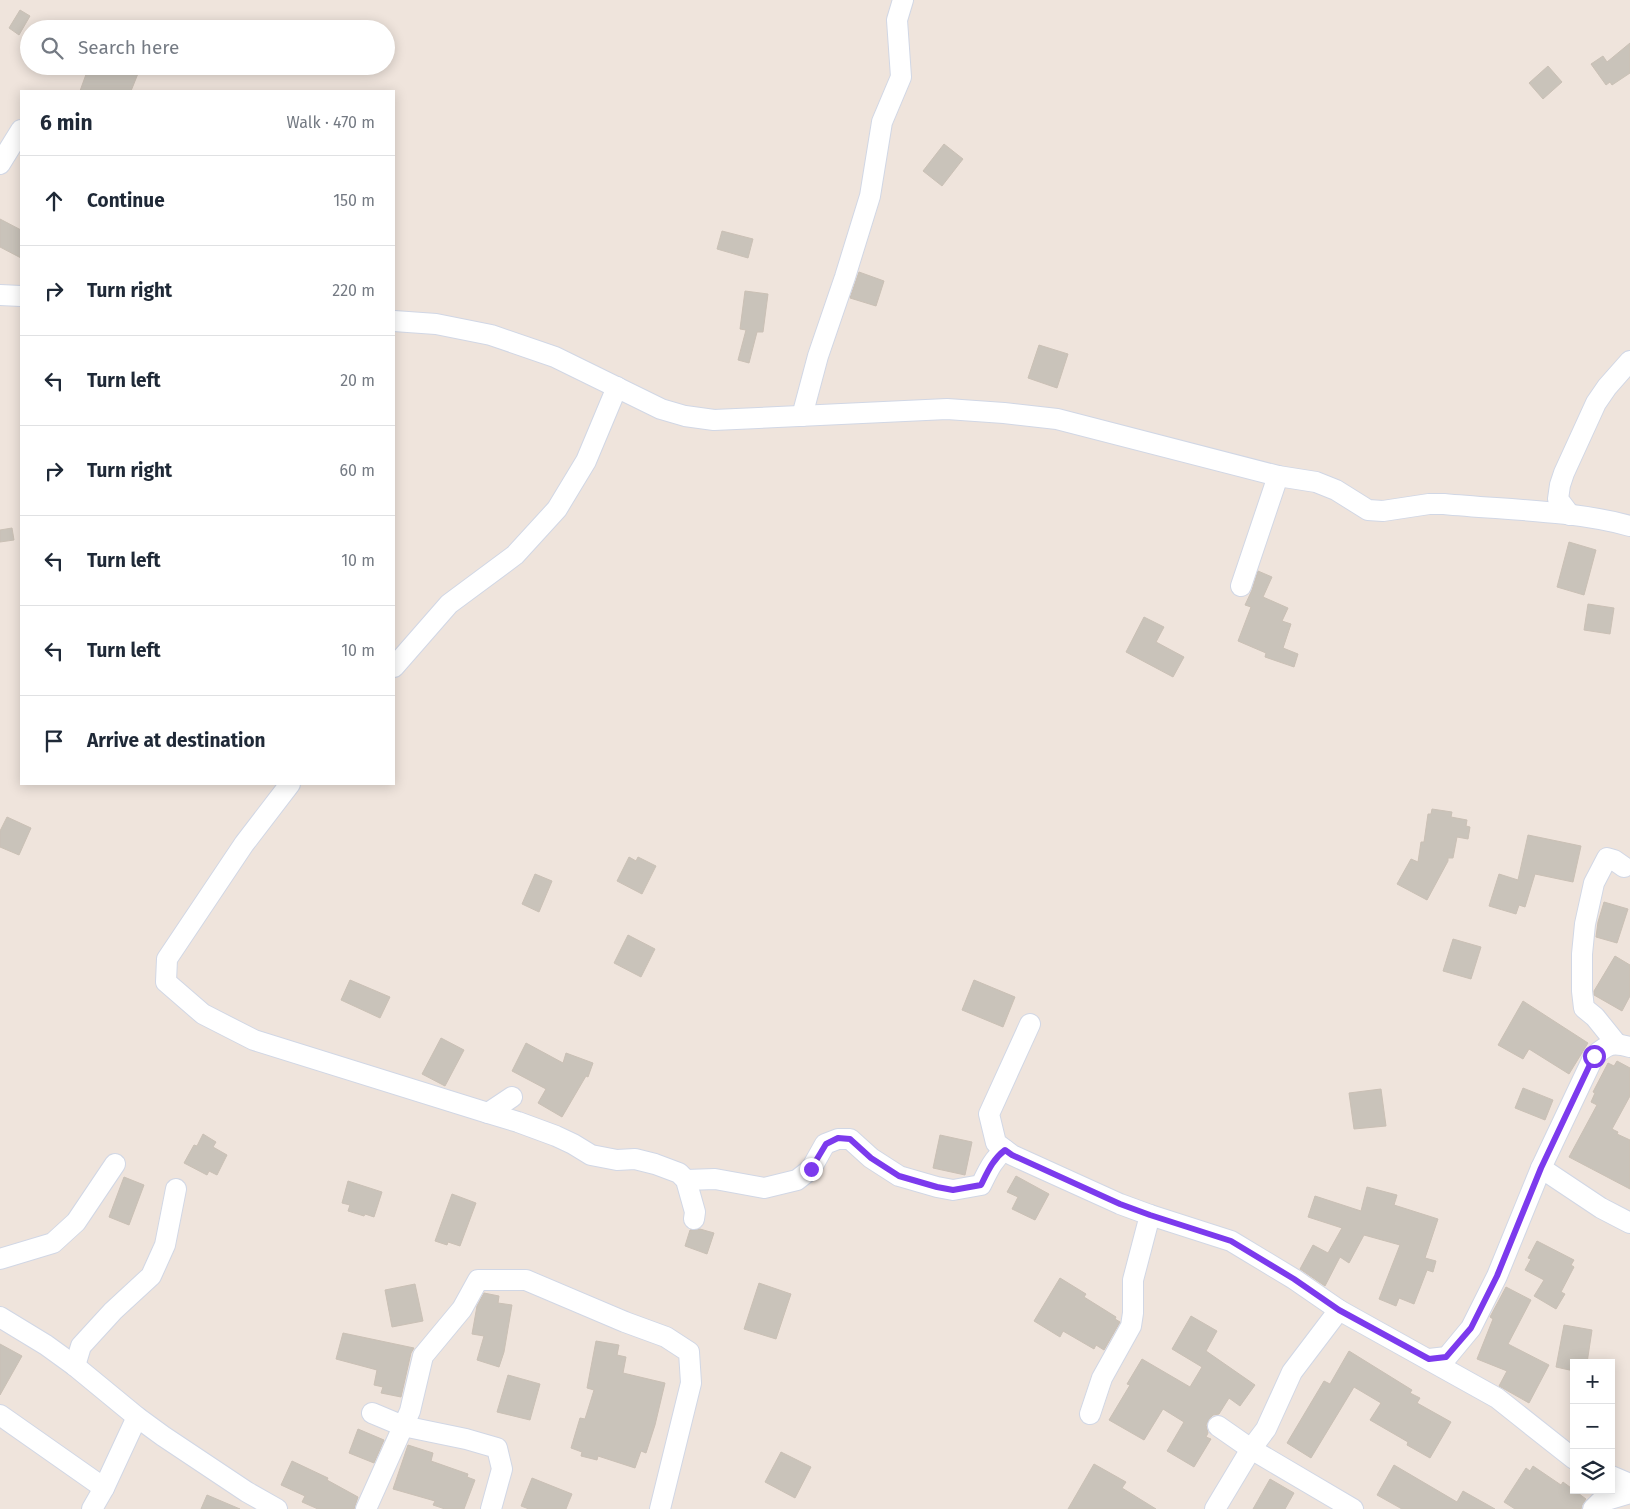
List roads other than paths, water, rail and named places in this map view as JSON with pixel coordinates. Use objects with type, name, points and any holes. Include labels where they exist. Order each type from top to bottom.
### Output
[{"type":"street","points":[[802,416],[818,356],[870,196],[882,122],[901,77],[897,20],[902,0]]},
{"type":"street","points":[[0,164],[20,132]]},
{"type":"street","points":[[0,295],[20,296]]},
{"type":"street","points":[[395,321],[436,324],[491,335],[554,356],[661,409],[685,416],[714,420],[947,410],[1004,413],[1048,418],[1278,476],[1316,482],[1336,490],[1368,510],[1383,511],[1429,504],[1444,504],[1570,515],[1608,520],[1630,526]]},
{"type":"street","points":[[1570,515],[1558,499],[1564,473],[1596,403],[1606,387],[1630,361]]},
{"type":"street","points":[[395,666],[449,604],[516,555],[557,509],[586,461],[617,387]]},
{"type":"street","points":[[1241,586],[1278,476]]},
{"type":"street","points":[[289,785],[244,844],[167,959],[166,982],[203,1014],[254,1040],[518,1122],[573,1144],[590,1156],[617,1160],[635,1159],[679,1173],[686,1180],[695,1212],[694,1219]]},
{"type":"street","points":[[1623,1045],[1584,1008],[1582,954],[1585,924],[1594,882],[1607,858],[1614,860],[1624,867]]},
{"type":"street","points":[[1030,1024],[989,1114],[996,1143],[1012,1155],[1111,1200],[1150,1215],[1231,1241],[1294,1279],[1339,1310],[1438,1358],[1460,1376],[1497,1398],[1570,1456]]},
{"type":"street","points":[[1438,1358],[1471,1328],[1497,1276],[1541,1168],[1594,1056],[1604,1047],[1623,1045]]},
{"type":"street","points":[[488,1113],[512,1098]]},
{"type":"street","points":[[686,1180],[715,1179],[764,1188],[797,1180],[811,1169],[826,1144],[838,1138],[850,1139],[871,1158],[899,1176],[953,1190],[981,1185],[998,1155],[1005,1150]]},
{"type":"street","points":[[0,1259],[53,1243],[76,1222],[115,1164]]},
{"type":"street","points":[[1541,1168],[1601,1208],[1630,1223]]},
{"type":"street","points":[[75,1366],[81,1346],[113,1311],[151,1276],[165,1245],[176,1189]]},
{"type":"street","points":[[1090,1414],[1102,1378],[1131,1326],[1133,1280],[1150,1215]]},
{"type":"street","points":[[366,1509],[410,1411],[423,1356],[462,1310],[478,1280],[526,1280],[625,1322],[666,1336],[689,1352],[692,1382],[660,1509]]},
{"type":"street","points":[[1215,1509],[1251,1449],[1266,1429],[1292,1372],[1339,1310]]},
{"type":"street","points":[[0,1317],[46,1344],[137,1417],[247,1492],[277,1509]]},
{"type":"street","points":[[372,1413],[403,1426],[466,1439],[497,1448],[502,1469],[491,1509]]},
{"type":"street","points":[[0,1415],[104,1488]]},
{"type":"street","points":[[92,1509],[104,1488],[137,1417]]},
{"type":"street","points":[[1218,1426],[1251,1449],[1353,1509]]},
{"type":"street","points":[[1615,1478],[1630,1484]]},
{"type":"street","points":[[1593,1509],[1600,1502],[1630,1494]]}]
